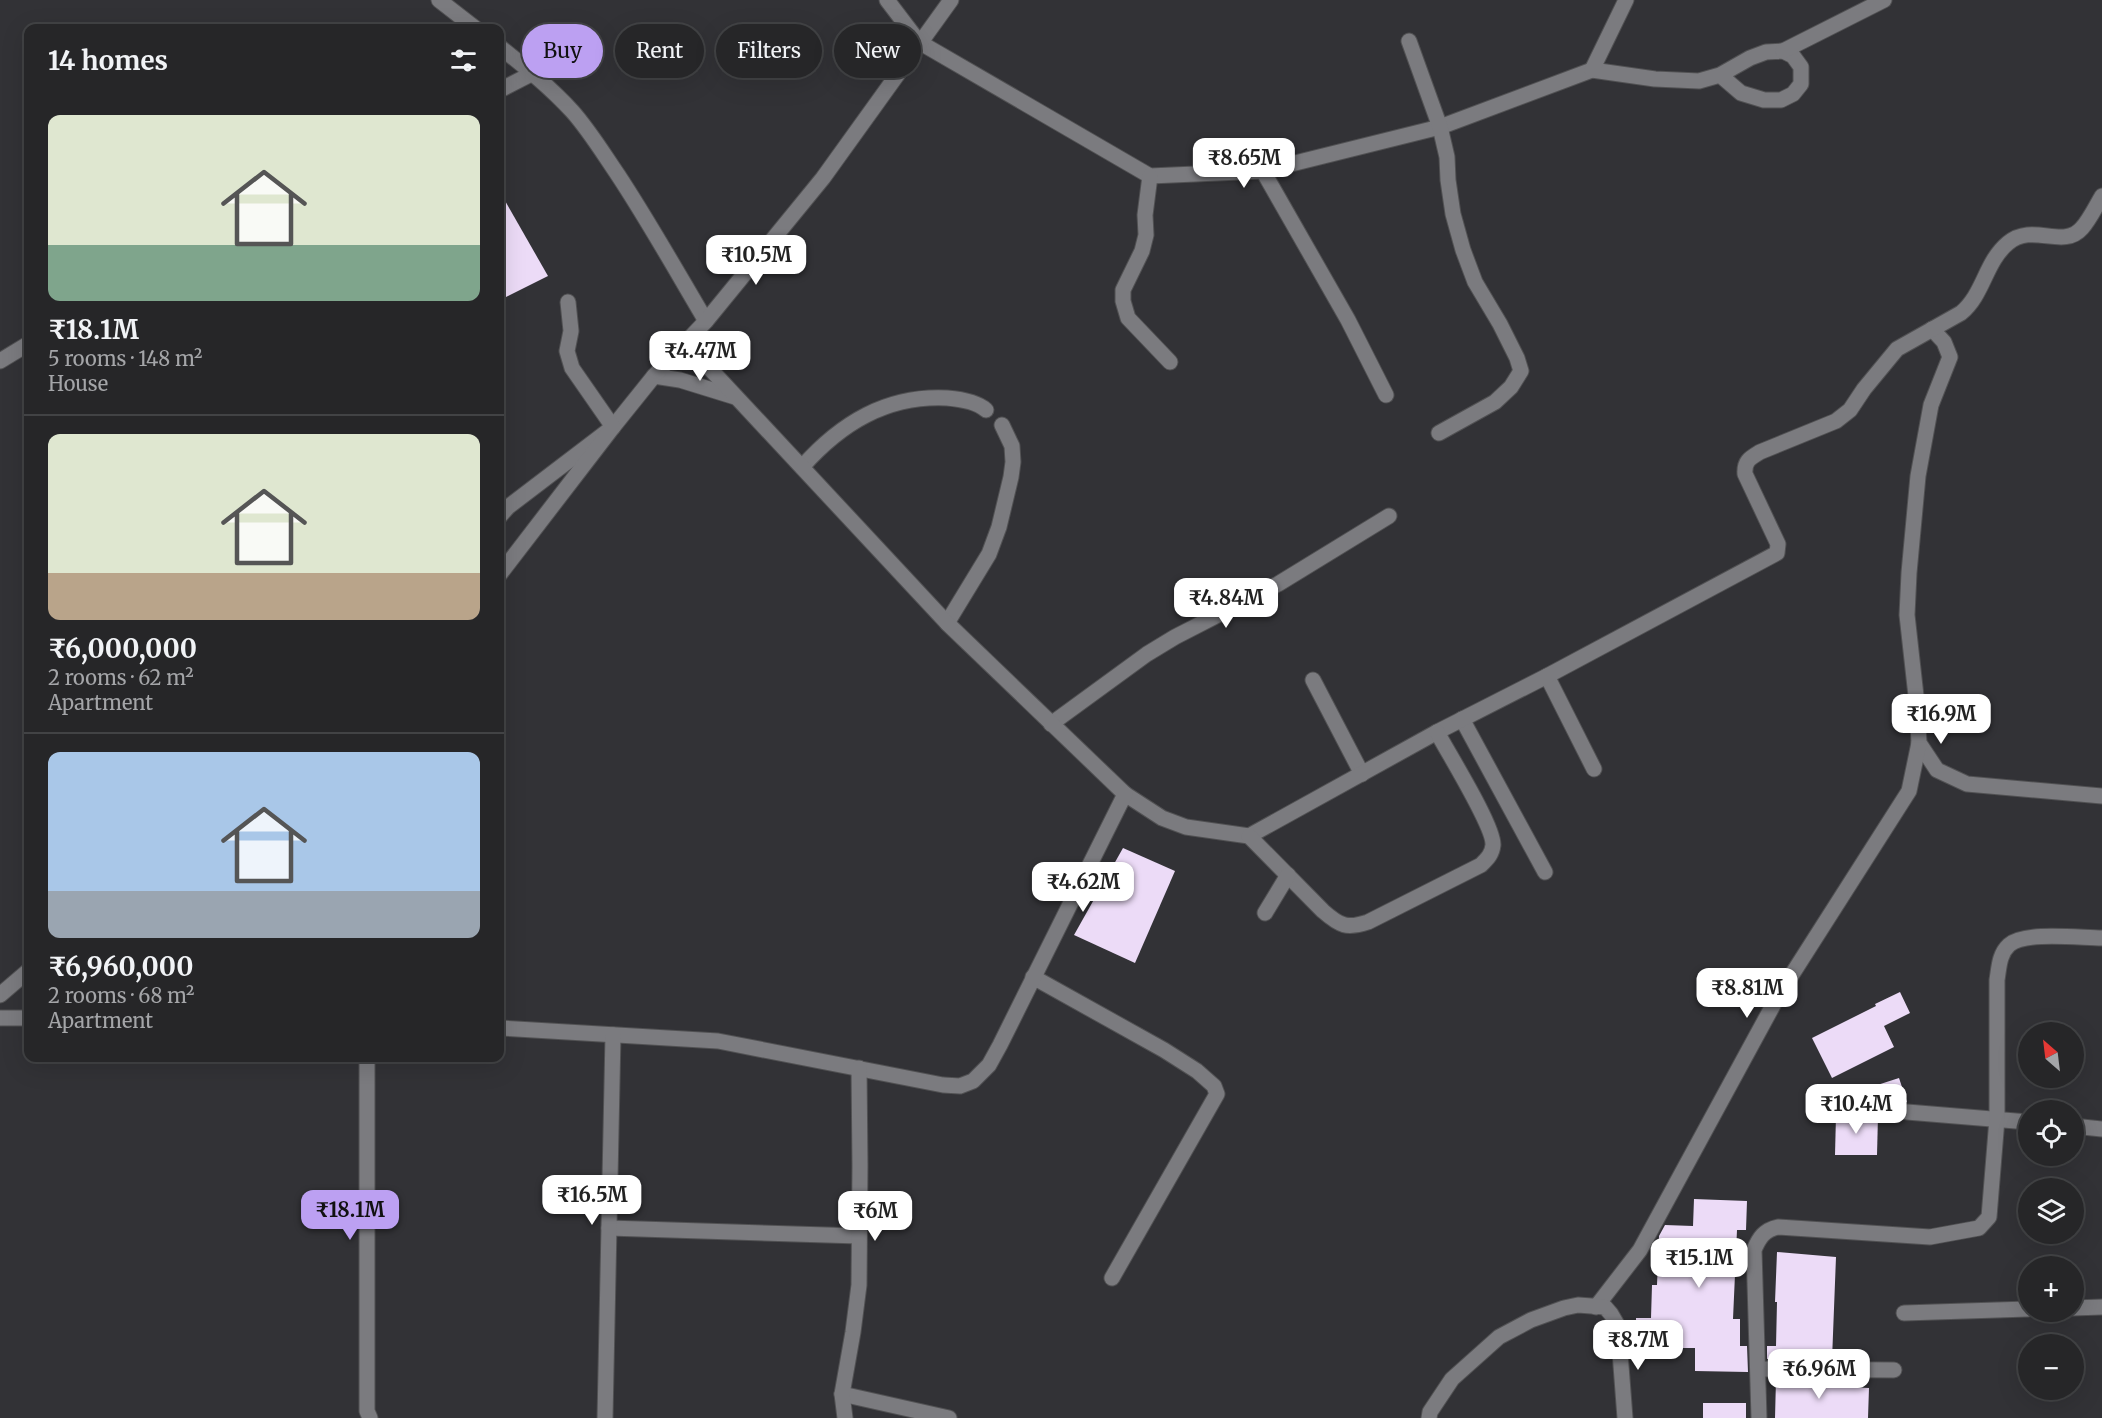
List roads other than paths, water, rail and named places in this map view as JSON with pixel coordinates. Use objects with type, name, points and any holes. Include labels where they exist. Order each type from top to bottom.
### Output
[{"type":"street","points":[[439,0],[455,22]]},
{"type":"street","points":[[887,0],[905,24]]},
{"type":"street","points":[[1592,70],[1626,0]]},
{"type":"street","points":[[921,43],[1150,176],[1263,171],[1440,127],[1592,70],[1666,80],[1698,81],[1720,75],[1750,58],[1766,52],[1783,51],[1884,0]]},
{"type":"street","points":[[921,39],[944,4]]},
{"type":"street","points":[[1410,41],[1448,157],[1448,180],[1453,214],[1463,250],[1475,282],[1500,324],[1521,371],[1511,387],[1495,402],[1439,433]]},
{"type":"street","points":[[504,50],[522,65]]},
{"type":"street","points":[[1720,75],[1741,93],[1764,100],[1781,100],[1793,94],[1801,84],[1801,67],[1793,56],[1783,51]]},
{"type":"street","points":[[504,88],[525,78]]},
{"type":"street","points":[[537,78],[573,113],[599,147],[632,197],[706,321]]},
{"type":"street","points":[[504,569],[654,376],[706,321],[823,178],[894,78]]},
{"type":"street","points":[[1263,171],[1348,320],[1386,395]]},
{"type":"street","points":[[1150,176],[1145,215],[1146,236],[1142,251],[1123,290],[1123,301],[1128,318],[1170,362]]},
{"type":"street","points":[[1249,836],[1437,732],[1777,553],[1778,544],[1745,474],[1744,465],[1748,460],[1760,452],[1836,421],[1850,410],[1897,349],[1969,306],[1991,265],[2008,243],[2021,236],[2037,233],[2052,238],[2065,237],[2081,230],[2102,196]]},
{"type":"street","points":[[568,302],[571,331],[567,351],[572,368],[613,427]]},
{"type":"street","points":[[1596,1307],[1640,1250],[1777,998],[1909,791],[1919,743],[1907,615],[1918,476],[1931,405],[1950,357],[1944,342],[1932,329]]},
{"type":"street","points":[[686,343],[947,623],[1125,794],[1162,818],[1186,827],[1249,836],[1335,922],[1344,926],[1356,926],[1368,922],[1482,865],[1491,855],[1493,848],[1489,827],[1437,732]]},
{"type":"street","points":[[0,361],[24,346]]},
{"type":"street","points":[[654,376],[680,380],[738,398]]},
{"type":"street","points":[[802,467],[833,435],[877,408],[895,402],[930,397],[953,398],[975,403],[986,410]]},
{"type":"street","points":[[947,623],[989,554],[999,527],[1011,477],[1012,462],[1012,446],[1002,426]]},
{"type":"street","points":[[504,512],[613,427]]},
{"type":"street","points":[[1051,724],[1147,654],[1278,584],[1389,516]]},
{"type":"street","points":[[1547,676],[1594,769]]},
{"type":"street","points":[[1313,680],[1362,774]]},
{"type":"street","points":[[1462,720],[1545,872]]},
{"type":"street","points":[[1919,743],[1937,770],[1968,784],[2102,796]]},
{"type":"street","points":[[504,1028],[718,1041],[943,1085],[960,1086],[973,1081],[989,1065],[1125,794]]},
{"type":"street","points":[[1264,913],[1288,875]]},
{"type":"street","points":[[1759,1418],[1754,1250],[1763,1233],[1778,1227],[1930,1237],[1979,1228],[1989,1217],[1997,1119],[1997,980],[2000,958],[2009,945],[2022,938],[2102,938]]},
{"type":"street","points":[[0,995],[24,974]]},
{"type":"street","points":[[1033,977],[1164,1050],[1197,1071],[1214,1086],[1217,1094],[1112,1278]]},
{"type":"street","points":[[0,1018],[24,1018]]},
{"type":"street","points":[[605,1418],[613,1035]]},
{"type":"street","points":[[367,1062],[367,1411],[370,1418]]},
{"type":"street","points":[[845,1418],[842,1394],[853,1332],[858,1285],[861,1166],[859,1068]]},
{"type":"street","points":[[1907,1112],[2018,1121]]},
{"type":"street","points":[[2084,1127],[2102,1129]]},
{"type":"street","points":[[609,1228],[859,1236]]},
{"type":"street","points":[[1429,1418],[1430,1412],[1452,1378],[1499,1337],[1531,1320],[1578,1305],[1605,1307],[1618,1326],[1625,1418]]},
{"type":"street","points":[[2084,1308],[2102,1307]]},
{"type":"street","points":[[1904,1313],[2018,1309]]},
{"type":"street","points":[[1759,1369],[1894,1370]]},
{"type":"street","points":[[842,1394],[949,1418]]}]
